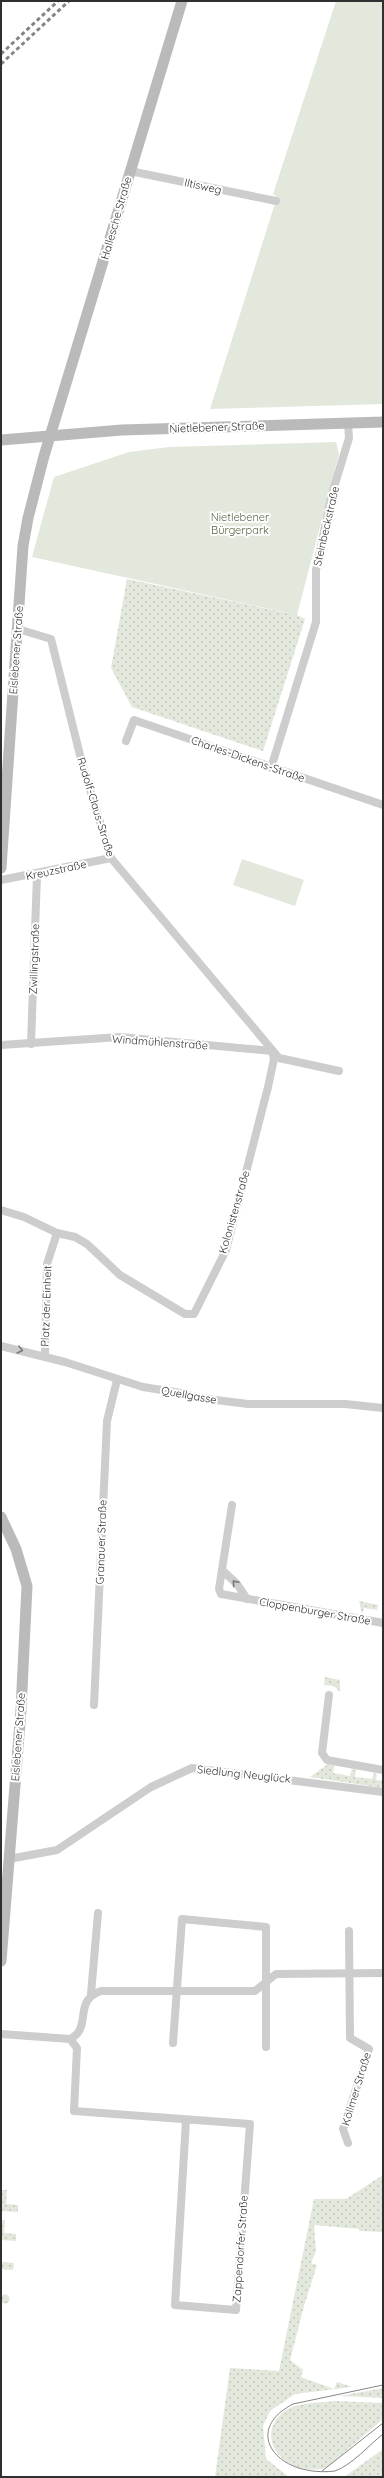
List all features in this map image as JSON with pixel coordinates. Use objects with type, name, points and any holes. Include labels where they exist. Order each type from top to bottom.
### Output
[{"type":"street","name":"Hallesche Straße","points":[[52,435],[182,1]]},
{"type":"street","name":"Iltisweg","points":[[130,171],[276,201]]},
{"type":"street","name":"Nietlebener Straße","points":[[1,440],[122,430],[383,422]]},
{"type":"street","name":"Steinbeckstraße","points":[[272,768],[316,622],[316,570],[331,497],[349,438],[348,423]]},
{"type":"street","name":"Eislebener Straße","points":[[1,868],[18,629],[28,518],[52,435]]},
{"type":"street","name":"Rudolf-Claus-Straße","points":[[18,629],[51,640],[82,763],[111,858],[272,1051]]},
{"type":"street","name":"Charles-Dickens-Straße","points":[[126,741],[134,720],[383,805]]},
{"type":"street","name":"Kreuzstraße","points":[[1,880],[37,875],[111,858]]},
{"type":"street","name":"Zwillingstraße","points":[[31,1044],[37,875]]},
{"type":"street","name":"Windmühlenstraße","points":[[1,1045],[120,1037],[272,1051]]},
{"type":"street","points":[[272,1051],[279,1058],[339,1071]]},
{"type":"street","name":"Kolonistenstraße","points":[[57,1233],[75,1237],[87,1244],[120,1275],[185,1314],[194,1314],[226,1250],[269,1080],[274,1058],[272,1051]]},
{"type":"street","points":[[1,1210],[24,1217],[57,1233]]},
{"type":"street","name":"Platz der Einheit","points":[[42,1355],[46,1264],[57,1233]]},
{"type":"street","name":"Quellgasse","points":[[1,1346],[42,1355],[117,1380],[200,1398],[248,1404],[345,1404],[383,1408]]},
{"type":"street","name":"Granauer Straße","points":[[94,1706],[107,1421],[117,1380]]},
{"type":"street","name":"Cloppenburger Straße","points":[[232,1505],[219,1588],[221,1594],[383,1622]]},
{"type":"street","name":"Eislebener Straße","points":[[1,1517],[16,1549],[27,1586],[1,1962]]},
{"type":"street","name":"Cloppenburger Straße","points":[[222,1570],[237,1584],[246,1599]]},
{"type":"street","points":[[329,1694],[322,1753],[327,1760],[383,1770]]},
{"type":"street","name":"Siedlung Neuglück","points":[[9,1859],[57,1850],[151,1787],[192,1768],[383,1792]]},
{"type":"street","points":[[1,2034],[70,2039],[79,2032],[84,2003],[91,1994],[98,1913]]},
{"type":"street","points":[[172,2043],[182,1919],[266,1927],[266,2047]]},
{"type":"street","points":[[349,1932],[350,1973]]},
{"type":"street","name":"Köllmer Straße","points":[[348,2143],[343,2129],[370,2048],[350,2038],[350,1973]]},
{"type":"street","points":[[91,1994],[101,1991],[255,1991],[276,1974],[383,1973]]},
{"type":"street","name":"Zappendorfer Straße","points":[[70,2039],[77,2048],[74,2111],[250,2124],[236,2310],[175,2305],[186,2120]]},
{"type":"green space","points":[[336,1],[383,1],[383,404],[210,409],[277,197],[273,194]]},
{"type":"green space","name":"Nietlebener Bürgerpark","points":[[336,442],[339,454],[297,615],[32,557],[54,477],[129,452],[169,447]]},
{"type":"green space","points":[[127,579],[297,615],[305,619],[263,751],[132,707],[111,668]]},
{"type":"green space","points":[[242,859],[304,880],[295,906],[233,885]]},
{"type":"green space","points":[[359,1601],[378,1605],[377,1610],[364,1608],[362,1614]]},
{"type":"green space","points":[[325,1677],[340,1680],[340,1692],[334,1686],[324,1685]]},
{"type":"green space","points":[[328,1764],[334,1766],[333,1773],[350,1776],[352,1769],[356,1770],[355,1777],[372,1779],[374,1773],[377,1774],[376,1780],[383,1781],[383,1788],[310,1777]]},
{"type":"green space","points":[[383,2175],[383,2232],[359,2231],[359,2229],[314,2225],[316,2251],[311,2263],[317,2265],[304,2306],[290,2360],[303,2370],[301,2377],[334,2389],[337,2382],[352,2387],[295,2394],[270,2411],[263,2426],[266,2459],[289,2477],[215,2477],[230,2368],[279,2371],[314,2199],[346,2199]]},
{"type":"green space","points":[[1,2190],[7,2190],[6,2204],[18,2205],[18,2212],[1,2211]]},
{"type":"green space","points":[[1,2220],[5,2220],[4,2233],[16,2234],[16,2241],[1,2240]]},
{"type":"green space","points":[[1,2262],[14,2263],[13,2270],[1,2269]]},
{"type":"green space","points":[[5,2294],[10,2299],[5,2304],[0,2299]]},
{"type":"green space","points":[[383,2388],[383,2398],[340,2396]]},
{"type":"green space","points":[[334,2401],[383,2403],[383,2419],[326,2468],[310,2469],[297,2467],[285,2461],[277,2452],[272,2442],[271,2431],[276,2420],[291,2407],[303,2404]]},
{"type":"green space","points":[[383,2449],[383,2477],[344,2477]]},
{"type":"tram line","points":[[383,2385],[293,2404],[277,2415],[269,2427],[268,2439],[273,2450],[283,2460],[297,2467],[314,2471],[335,2471],[354,2460],[383,2434]]},
{"type":"tram line","points":[[322,2471],[383,2423]]},
{"type":"railway","points":[[1,54],[58,1]]},
{"type":"railway","points":[[1,64],[69,1]]}]
